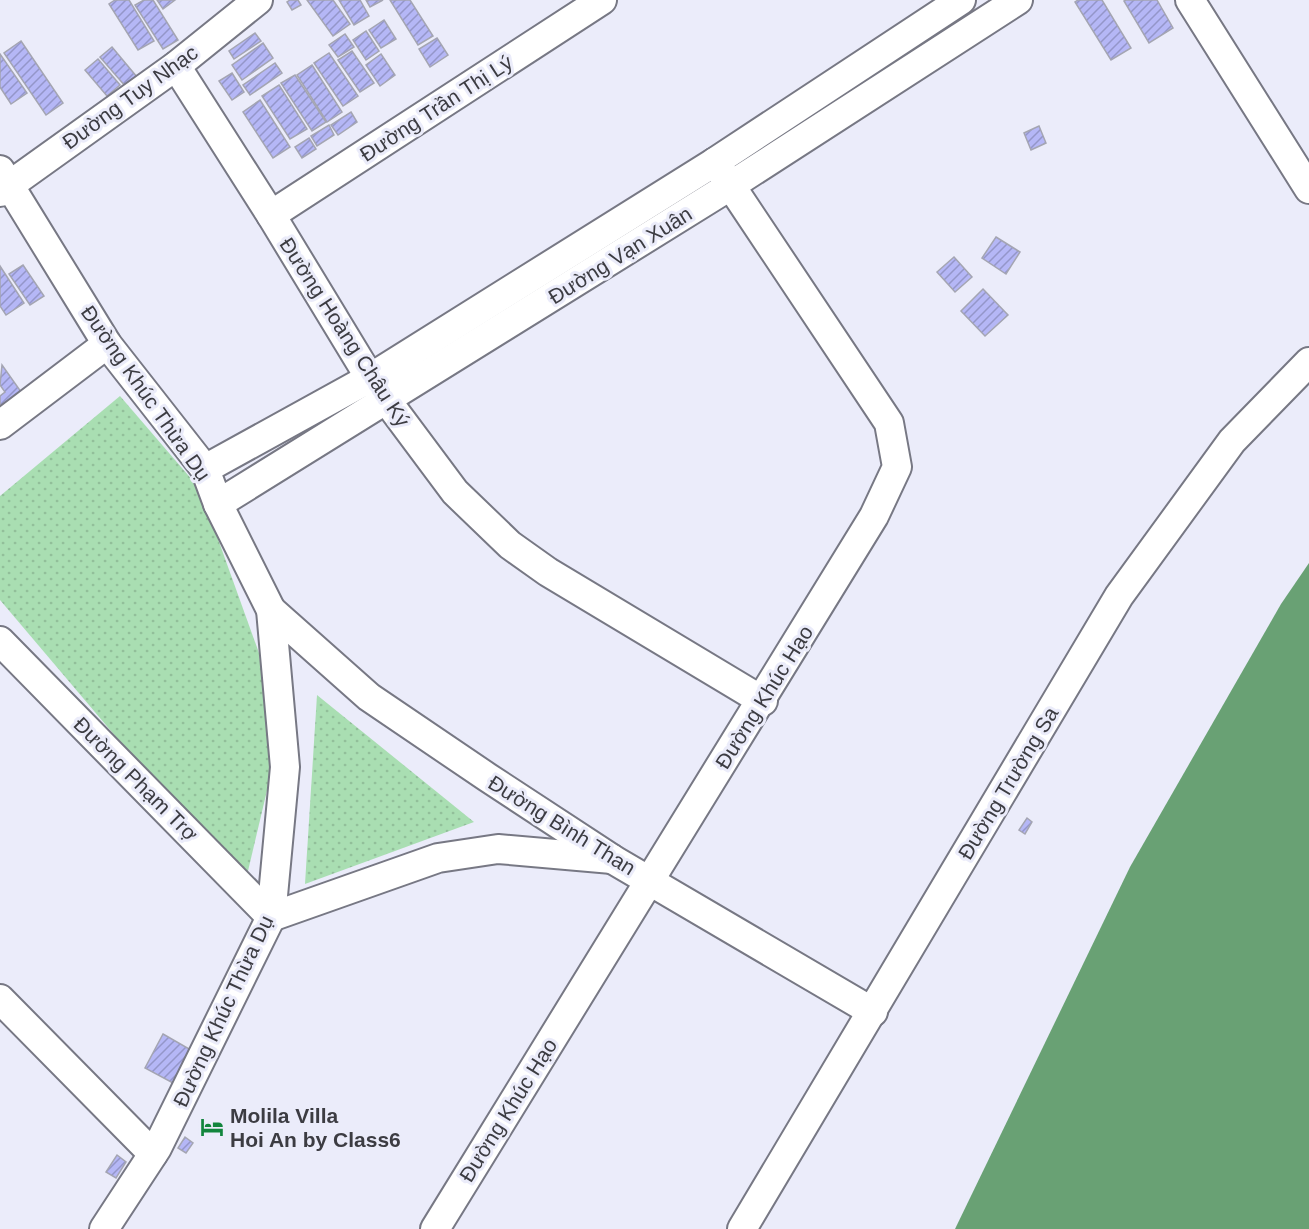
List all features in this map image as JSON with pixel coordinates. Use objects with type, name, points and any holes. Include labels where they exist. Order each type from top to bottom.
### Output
[{"type":"street","name":"Đường Tuy Nhạc","points":[[3,182],[176,66],[258,0]]},
{"type":"street","name":"Đường Trần Thị Lý","points":[[271,215],[602,0]]},
{"type":"street","name":"Đường Vạn Xuân","points":[[205,469],[370,378],[715,162],[961,0]]},
{"type":"street","name":"Đường Vạn Xuân","points":[[218,504],[386,402],[730,186],[1018,0]]},
{"type":"street","points":[[1190,0],[1309,189]]},
{"type":"street","name":"Đường Hoàng Châu Ký","points":[[176,66],[271,215],[370,378],[455,492],[510,545],[548,572],[763,701]]},
{"type":"street","name":"Đường Khúc Hạo","points":[[435,1229],[649,879],[763,701],[874,516],[897,467],[889,423],[715,162]]},
{"type":"street","name":"Đường Khúc Thừa Dụ","points":[[3,182],[107,344],[205,469],[218,504],[272,610],[285,767],[271,917],[153,1154],[104,1229]]},
{"type":"street","points":[[0,425],[107,344]]},
{"type":"street","name":"Đường Trường Sa","points":[[742,1229],[1119,596],[1232,441],[1309,362]]},
{"type":"street","name":"Đường Bình Than","points":[[272,610],[369,697],[612,859],[873,1012]]},
{"type":"street","name":"Đường Phạm Trợ","points":[[0,641],[271,917]]},
{"type":"street","points":[[271,917],[438,858],[498,849],[612,859]]},
{"type":"street","points":[[0,999],[153,1154]]},
{"type":"shaded area","points":[[120,396],[200,489],[259,653],[273,765],[244,888],[0,600],[0,496]]},
{"type":"shaded area","points":[[1309,563],[1309,1229],[955,1229],[1130,867],[1281,604]]},
{"type":"shaded area","points":[[317,695],[474,822],[305,884]]},
{"type":"building","points":[[115,0],[129,0],[154,41],[138,50],[109,4]]},
{"type":"building","points":[[144,0],[153,0],[178,40],[163,49],[135,5]]},
{"type":"building","points":[[157,0],[175,0],[163,9]]},
{"type":"building","points":[[298,0],[301,5],[292,10],[287,2]]},
{"type":"building","points":[[307,0],[333,0],[350,24],[333,36]]},
{"type":"building","points":[[339,0],[360,0],[369,16],[354,25]]},
{"type":"building","points":[[366,0],[383,0],[370,7]]},
{"type":"building","points":[[390,0],[410,0],[433,36],[418,45]]},
{"type":"building","points":[[1102,0],[1131,48],[1111,60],[1075,2]]},
{"type":"building","points":[[1157,0],[1173,28],[1149,43],[1124,1]]},
{"type":"building","points":[[384,20],[396,39],[381,48],[369,30]]},
{"type":"building","points":[[366,31],[379,51],[366,60],[353,40]]},
{"type":"building","points":[[255,33],[261,41],[234,59],[229,51]]},
{"type":"building","points":[[345,34],[354,47],[338,57],[329,45]]},
{"type":"building","points":[[437,38],[448,55],[430,67],[419,49]]},
{"type":"building","points":[[21,41],[63,103],[46,115],[4,53]]},
{"type":"building","points":[[263,43],[273,58],[242,80],[232,65]]},
{"type":"building","points":[[112,47],[137,77],[126,87],[100,57]]},
{"type":"building","points":[[352,51],[374,83],[360,92],[338,60]]},
{"type":"building","points":[[329,53],[358,96],[343,106],[314,63]]},
{"type":"building","points":[[0,54],[27,93],[11,104],[0,87]]},
{"type":"building","points":[[381,54],[395,75],[380,86],[366,65]]},
{"type":"building","points":[[98,59],[120,85],[107,96],[85,70]]},
{"type":"building","points":[[275,63],[282,73],[250,95],[243,85]]},
{"type":"building","points":[[312,65],[342,112],[327,122],[297,75]]},
{"type":"building","points":[[232,73],[244,92],[232,100],[219,81]]},
{"type":"building","points":[[295,75],[326,122],[312,131],[281,83]]},
{"type":"building","points":[[279,85],[307,129],[290,139],[262,96]]},
{"type":"building","points":[[260,100],[290,147],[273,158],[243,112]]},
{"type":"building","points":[[351,112],[357,122],[338,135],[331,125]]},
{"type":"building","points":[[329,125],[334,135],[317,146],[311,136]]},
{"type":"building","points":[[1039,126],[1046,143],[1031,150],[1024,133]]},
{"type":"building","points":[[309,138],[316,149],[302,158],[295,147]]},
{"type":"building","points":[[996,237],[1020,252],[1006,274],[982,258]]},
{"type":"building","points":[[954,257],[972,277],[955,292],[937,272]]},
{"type":"building","points":[[23,265],[44,296],[30,305],[9,274]]},
{"type":"building","points":[[0,266],[24,303],[6,315],[0,306]]},
{"type":"building","points":[[983,289],[1008,315],[985,336],[961,311]]},
{"type":"building","points":[[2,365],[24,396],[0,413],[0,396],[5,392],[0,385]]},
{"type":"building","points":[[1027,818],[1032,822],[1025,834],[1019,830]]},
{"type":"building","points":[[163,1034],[191,1050],[173,1083],[145,1068]]},
{"type":"building","points":[[185,1137],[193,1143],[186,1153],[178,1148]]},
{"type":"building","points":[[117,1155],[126,1162],[116,1178],[106,1172]]},
{"type":"place","name":"Molila Villa Hoi An by Class6","points":[[212,1127]]}]
